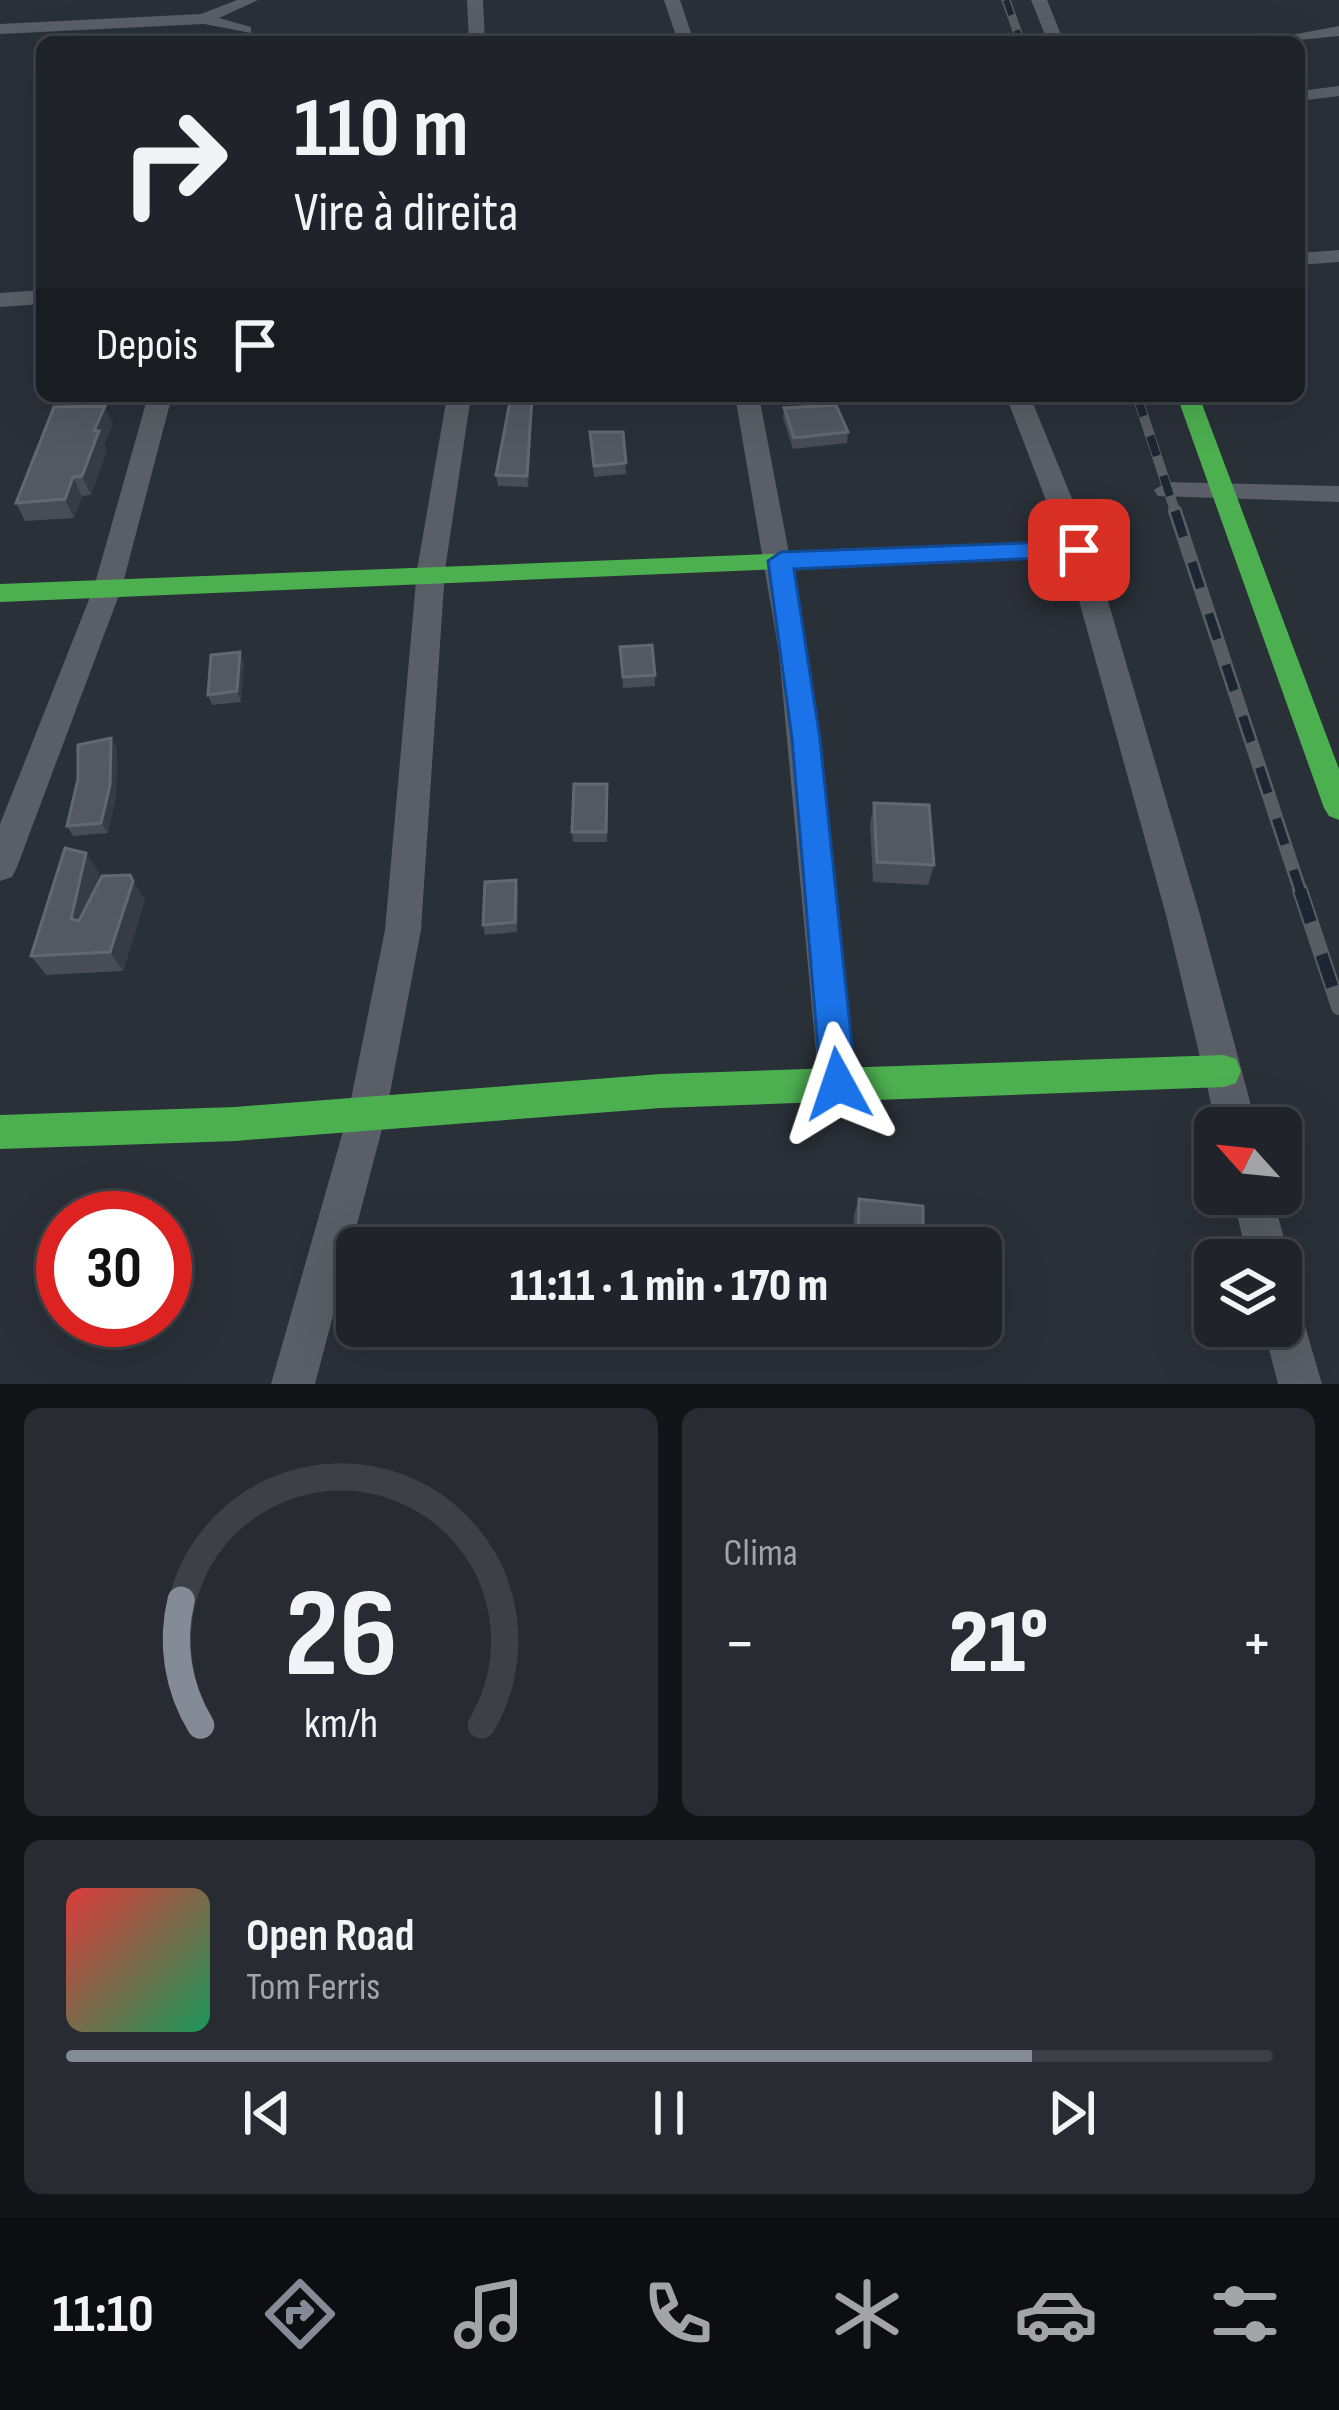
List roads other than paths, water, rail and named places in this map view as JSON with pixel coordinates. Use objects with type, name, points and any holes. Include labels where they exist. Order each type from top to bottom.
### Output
[{"type":"street","points":[[0,29],[204,19],[251,0]]},
{"type":"street","points":[[204,19],[243,36],[251,0]]},
{"type":"street","points":[[475,0],[477,36]]},
{"type":"street","points":[[672,0],[684,36]]},
{"type":"street","points":[[1039,0],[1053,36]]},
{"type":"street","points":[[1300,35],[1339,31]]},
{"type":"street","points":[[1305,95],[1339,91]]},
{"type":"street","points":[[1305,259],[1339,256]]},
{"type":"street","points":[[0,300],[36,297]]},
{"type":"street","points":[[0,868],[108,587],[158,402]]},
{"type":"street","points":[[292,1384],[367,1114],[404,930],[431,570],[458,402]]},
{"type":"street","points":[[748,402],[781,561],[806,739],[838,1084]]},
{"type":"street","points":[[1020,402],[1079,550],[1232,1107]]},
{"type":"street","points":[[1190,402],[1339,808]]},
{"type":"street","points":[[1167,490],[1339,494]]},
{"type":"street","points":[[0,593],[431,570],[1079,550]]},
{"type":"street","points":[[0,1132],[235,1124],[661,1091],[1224,1070]]},
{"type":"street","points":[[1290,1347],[1300,1384]]},
{"type":"railway","points":[[1006,0],[1019,36]]},
{"type":"railway","points":[[1139,402],[1176,514]]},
{"type":"railway","points":[[1175,511],[1301,893]]},
{"type":"railway","points":[[1301,893],[1339,1007]]}]
